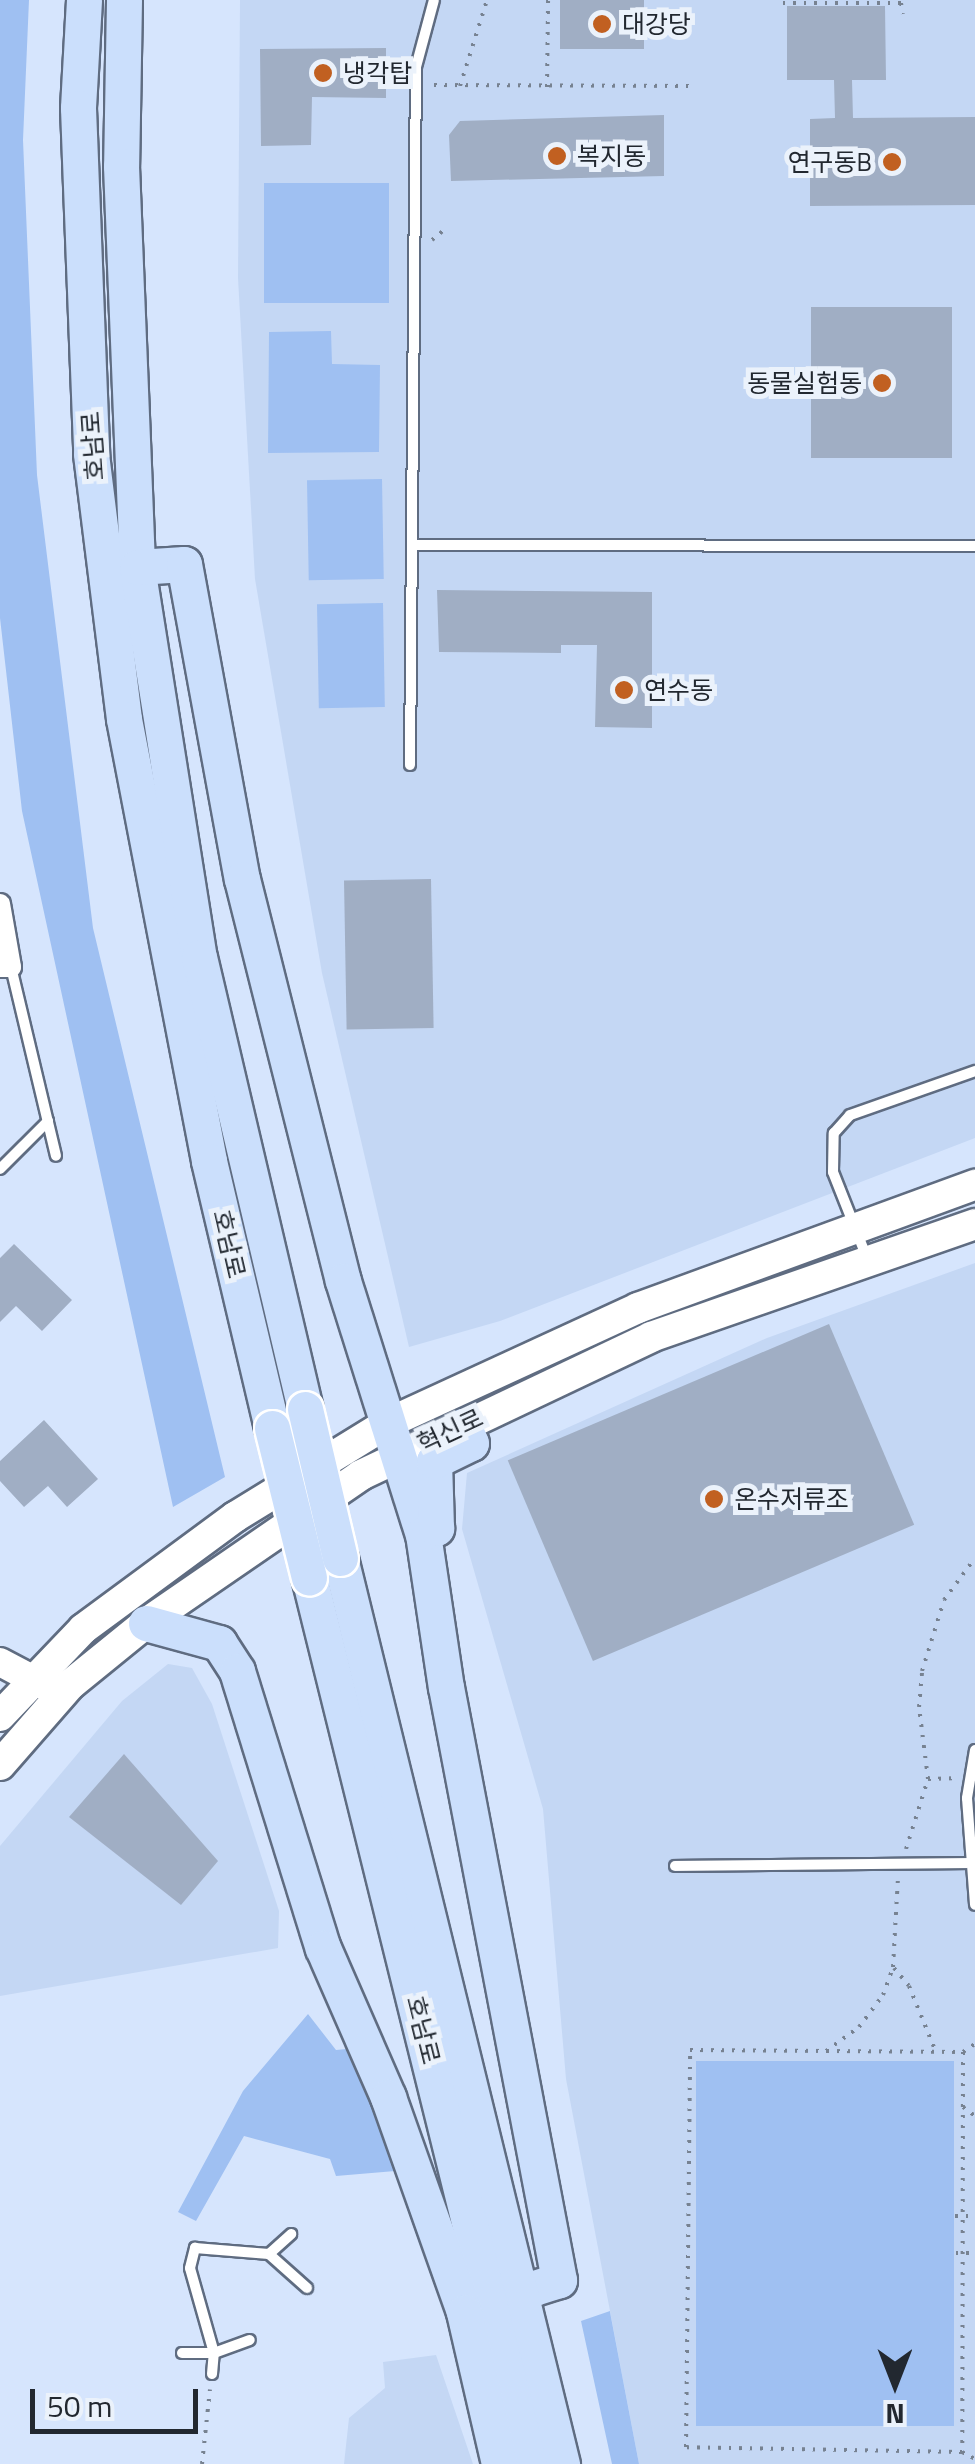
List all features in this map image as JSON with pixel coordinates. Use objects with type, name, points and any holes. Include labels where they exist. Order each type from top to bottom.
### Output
[{"type":"highway","name":"호남로","points":[[84,0],[78,108],[92,454],[124,720],[209,1161],[528,2464]]},
{"type":"highway","name":"호남로","points":[[124,0],[121,166],[138,568],[199,957],[340,1558],[523,2292],[562,2464]]},
{"type":"highway","points":[[138,568],[184,564],[242,879],[343,1280],[423,1534],[446,1688],[559,2280],[523,2292]]},
{"type":"highway","points":[[423,1534],[436,1528],[434,1461],[471,1443],[463,1426]]},
{"type":"highway","points":[[146,1624],[219,1643],[236,1671],[324,1948],[388,2097],[464,2312],[499,2464]]},
{"type":"main road","name":"혁신로","points":[[12,1696],[64,1648],[235,1517],[394,1439],[638,1308],[975,1184]]},
{"type":"main road","name":"혁신로","points":[[0,1764],[52,1704],[146,1624],[394,1439],[463,1426],[651,1337],[975,1224]]},
{"type":"street","points":[[0,904],[5,967]]},
{"type":"street","points":[[52,1704],[12,1696],[0,1659],[22,1660],[64,1648]]},
{"type":"lane","points":[[410,766],[416,66],[434,0]]},
{"type":"lane","points":[[413,544],[975,546]]},
{"type":"lane","points":[[5,967],[56,1156]]},
{"type":"lane","points":[[868,1261],[833,1172],[834,1134],[850,1116],[975,1071]]},
{"type":"lane","points":[[0,1169],[48,1122]]},
{"type":"lane","points":[[975,1750],[967,1864],[975,1905]]},
{"type":"lane","points":[[675,1866],[967,1864]]},
{"type":"lane","points":[[270,2254],[291,2234]]},
{"type":"lane","points":[[212,2374],[214,2354],[190,2268],[195,2248],[270,2254],[307,2288]]},
{"type":"lane","points":[[182,2353],[214,2354],[250,2340]]},
{"type":"path","points":[[460,88],[487,0]]},
{"type":"path","points":[[548,0],[548,87]]},
{"type":"path","points":[[783,3],[901,2],[902,14]]},
{"type":"path","points":[[431,85],[694,86]]},
{"type":"path","points":[[432,240],[444,230]]},
{"type":"path","points":[[826,2051],[859,2027],[883,1995],[893,1967],[891,1925],[901,1866],[928,1779],[919,1706],[922,1671],[944,1600],[975,1558]]},
{"type":"path","points":[[928,1779],[952,1778]]},
{"type":"path","points":[[893,1967],[909,1986],[936,2052]]},
{"type":"path","points":[[975,2044],[963,2052],[690,2050],[686,2447],[975,2452]]},
{"type":"path","points":[[962,2452],[963,2052]]},
{"type":"path","points":[[963,2108],[975,2116]]},
{"type":"path","points":[[955,2216],[975,2216]]},
{"type":"path","points":[[956,2253],[975,2253]]},
{"type":"path","points":[[202,2464],[212,2374]]},
{"type":"path","points":[[962,2452],[975,2460]]},
{"type":"shaded area","points":[[0,0],[29,0],[23,140],[37,475],[93,928],[225,1477],[173,1507],[22,811],[0,618]]},
{"type":"shaded area","points":[[240,0],[975,0],[975,1138],[500,1321],[409,1347],[322,973],[255,579],[238,278]]},
{"type":"shaded area","points":[[264,183],[389,183],[389,303],[264,303]]},
{"type":"shaded area","points":[[331,331],[332,364],[380,365],[379,452],[268,453],[269,332]]},
{"type":"shaded area","points":[[382,479],[384,579],[309,580],[307,480]]},
{"type":"shaded area","points":[[383,603],[385,707],[319,708],[317,604]]},
{"type":"shaded area","points":[[975,1263],[975,2464],[639,2464],[566,2079],[543,1809],[462,1529],[467,1473],[767,1338]]},
{"type":"shaded area","points":[[168,1664],[192,1668],[212,1704],[279,1911],[278,1948],[0,1996],[0,1846],[122,1701]]},
{"type":"shaded area","points":[[308,2014],[336,2050],[358,2048],[407,2170],[336,2176],[330,2159],[244,2136],[196,2221],[178,2212],[243,2091]]},
{"type":"shaded area","points":[[696,2061],[954,2061],[954,2426],[696,2426]]},
{"type":"shaded area","points":[[610,2311],[639,2464],[612,2464],[581,2321]]},
{"type":"shaded area","points":[[436,2355],[473,2464],[344,2464],[349,2418],[385,2388],[383,2362]]},
{"type":"building","name":"대강당","points":[[560,0],[644,0],[644,49],[560,49]]},
{"type":"building","name":"연구동B","points":[[787,6],[885,6],[886,80],[852,80],[853,118],[975,117],[975,205],[810,206],[810,119],[835,118],[834,80],[787,80]]},
{"type":"building","name":"냉각탑","points":[[386,48],[386,98],[312,97],[311,145],[261,146],[260,49]]},
{"type":"building","name":"복지동","points":[[664,115],[664,176],[451,181],[449,135],[460,121]]},
{"type":"building","name":"동물실험동","points":[[811,307],[952,307],[952,458],[811,458]]},
{"type":"building","name":"연수동","points":[[437,590],[652,592],[652,728],[595,727],[597,645],[561,645],[561,653],[439,652]]},
{"type":"building","points":[[431,879],[434,1028],[347,1029],[344,881]]},
{"type":"building","points":[[14,1244],[72,1300],[42,1331],[16,1306],[0,1322],[0,1258]]},
{"type":"building","name":"온수저류조","points":[[829,1324],[914,1525],[593,1661],[508,1460]]},
{"type":"building","points":[[44,1420],[98,1479],[67,1507],[48,1486],[24,1507],[0,1481],[0,1461]]},
{"type":"building","points":[[124,1754],[218,1861],[181,1905],[69,1817]]},
{"type":"place","name":"대강당","points":[[602,24]]},
{"type":"place","name":"냉각탑","points":[[323,73]]},
{"type":"place","name":"복지동","points":[[557,156]]},
{"type":"place","name":"연구동B","points":[[892,162]]},
{"type":"place","name":"동물실험동","points":[[882,383]]},
{"type":"place","name":"연수동","points":[[624,690]]},
{"type":"place","name":"온수저류조","points":[[714,1499]]}]
